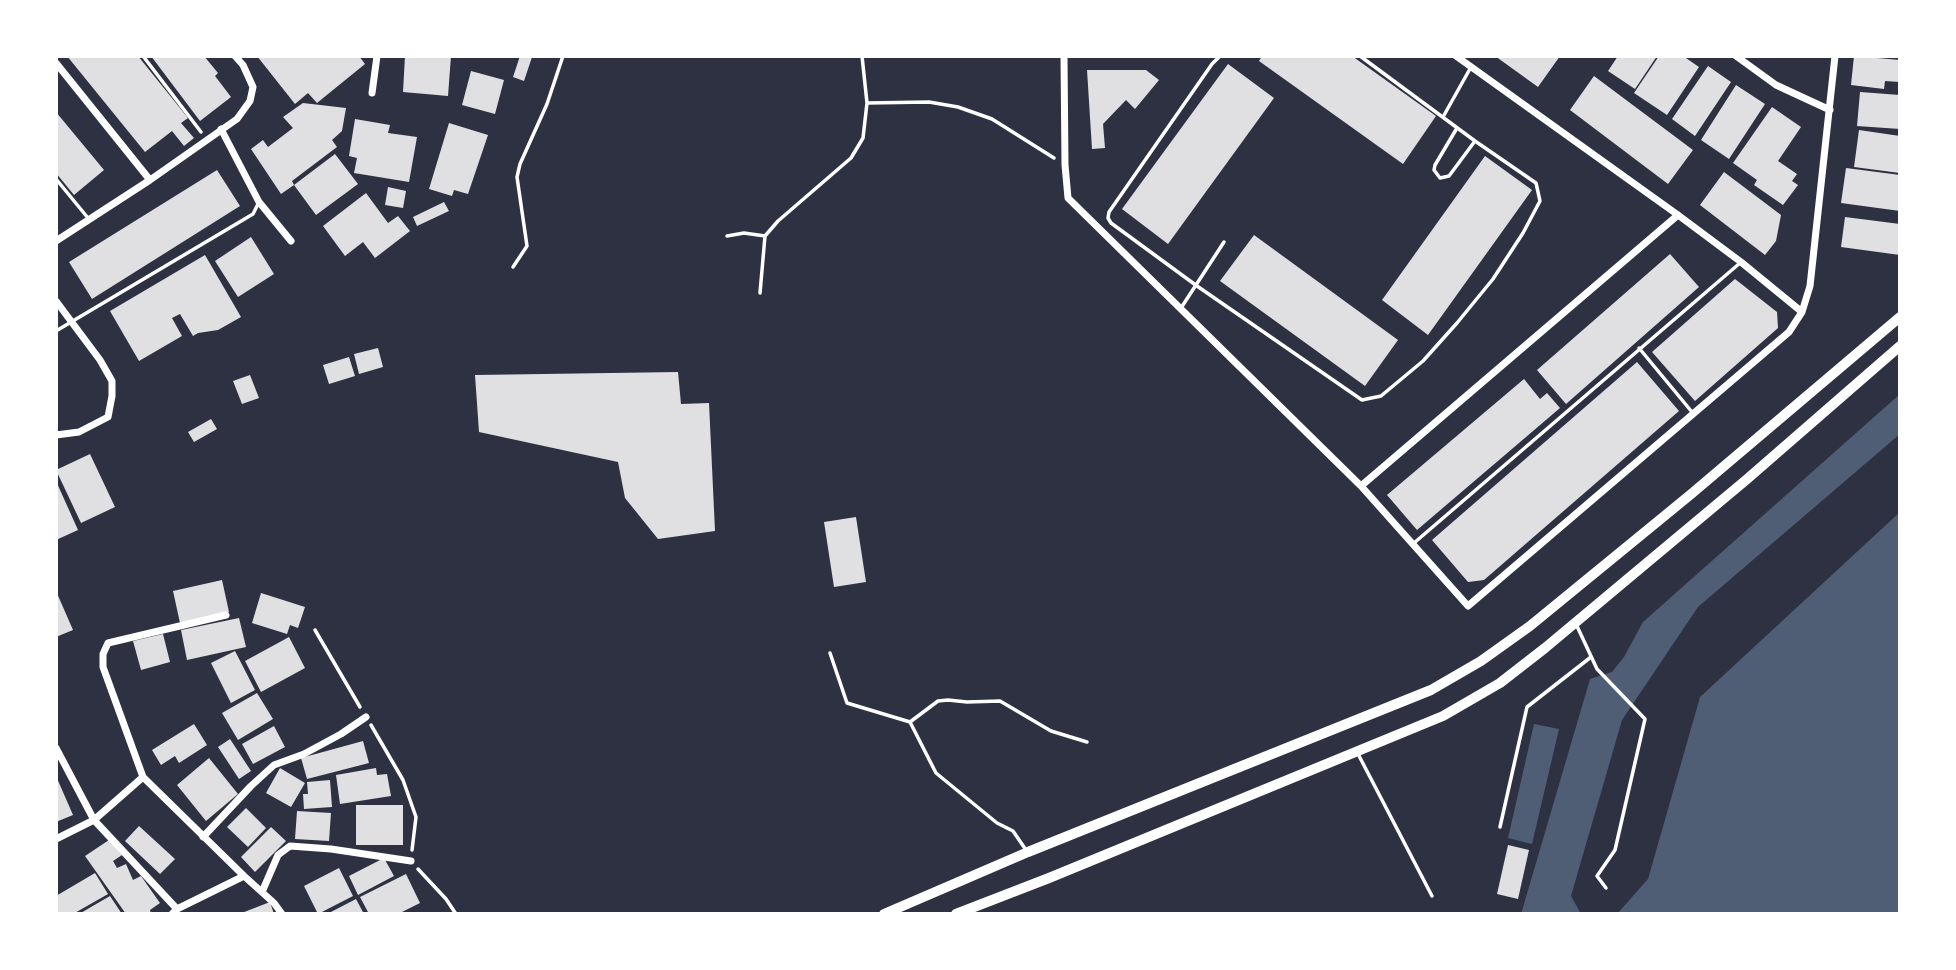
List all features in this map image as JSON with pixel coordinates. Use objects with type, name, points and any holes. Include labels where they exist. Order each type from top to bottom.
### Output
[{"type":"main road","points":[[884,914],[1028,852],[1431,690],[1481,661],[1530,626],[1679,504],[1900,317]]},
{"type":"main road","points":[[956,914],[1443,716],[1500,683],[1746,480],[1900,346]]},
{"type":"street","points":[[56,241],[237,119],[250,102],[253,87],[243,65],[235,56]]},
{"type":"street","points":[[372,93],[376,56]]},
{"type":"street","points":[[1064,56],[1068,198],[1362,486],[1468,606],[1789,332],[1802,312],[1810,286],[1835,56]]},
{"type":"street","points":[[1456,56],[1678,215],[1802,312]]},
{"type":"street","points":[[1735,56],[1776,85],[1830,110]]},
{"type":"street","points":[[56,63],[150,180]]},
{"type":"street","points":[[221,129],[259,202],[291,241]]},
{"type":"street","points":[[1362,486],[1678,215]]},
{"type":"street","points":[[56,300],[112,381],[108,417],[79,432],[56,435]]},
{"type":"street","points":[[226,615],[108,643],[103,654],[103,667],[143,777],[274,903],[282,914]]},
{"type":"street","points":[[203,836],[274,765],[304,754],[366,717]]},
{"type":"street","points":[[56,748],[93,820],[175,911],[244,876]]},
{"type":"street","points":[[56,839],[93,820],[143,777]]},
{"type":"street","points":[[262,892],[278,855],[290,846],[411,861]]},
{"type":"lane","points":[[1220,56],[1109,212],[1108,218],[1111,223],[1197,286],[1362,400],[1381,396],[1423,361],[1457,323],[1493,279],[1540,201],[1536,183],[1360,56]]},
{"type":"lane","points":[[1443,117],[1471,67]]},
{"type":"lane","points":[[1457,128],[1434,166],[1440,178],[1449,176],[1475,141]]},
{"type":"lane","points":[[56,179],[89,220]]},
{"type":"lane","points":[[56,331],[253,214],[259,202]]},
{"type":"lane","points":[[1181,308],[1224,242]]},
{"type":"lane","points":[[1412,544],[1741,262]]},
{"type":"lane","points":[[1639,348],[1693,414]]},
{"type":"lane","points":[[1575,622],[1597,669],[1645,719],[1615,850],[1597,876],[1606,888]]},
{"type":"lane","points":[[830,653],[847,703],[910,722],[936,773],[997,823],[1013,831],[1028,852]]},
{"type":"lane","points":[[1500,827],[1527,707],[1591,657]]},
{"type":"lane","points":[[910,722],[938,701],[1000,701],[1051,731],[1087,742]]},
{"type":"lane","points":[[1356,752],[1432,896]]},
{"type":"path","points":[[143,56],[197,126]]},
{"type":"path","points":[[513,267],[527,246],[517,183],[520,164],[547,104],[562,56]]},
{"type":"path","points":[[760,293],[765,236],[778,221],[851,158],[863,138],[867,103],[862,56]]},
{"type":"path","points":[[867,103],[929,102],[958,107],[992,120],[1065,165]]},
{"type":"path","points":[[727,236],[744,233],[765,236]]},
{"type":"path","points":[[315,630],[403,780],[416,817],[411,861],[456,914]]},
{"type":"water","points":[[1900,394],[1900,434],[1698,607],[1622,720],[1571,896],[1581,914],[1521,914],[1590,679],[1612,672],[1624,657],[1643,622]]},
{"type":"water","points":[[1900,512],[1900,914],[1617,914],[1648,879],[1700,697]]},
{"type":"water","points":[[1534,724],[1559,729],[1532,844],[1508,838]]},
{"type":"building","points":[[67,56],[138,56],[188,118],[181,123],[194,138],[184,146],[172,131],[145,152]]},
{"type":"building","points":[[151,56],[204,56],[218,73],[215,76],[231,97],[200,121]]},
{"type":"building","points":[[257,56],[359,56],[365,64],[317,103],[308,93],[295,104]]},
{"type":"building","points":[[405,56],[451,56],[448,96],[403,92]]},
{"type":"building","points":[[520,56],[532,57],[524,81],[513,77]]},
{"type":"building","points":[[1262,56],[1352,56],[1436,116],[1403,164],[1259,61]]},
{"type":"building","points":[[1495,56],[1560,56],[1538,87]]},
{"type":"building","points":[[1618,56],[1657,56],[1635,89],[1608,71]]},
{"type":"building","points":[[1659,56],[1683,56],[1699,67],[1667,115],[1634,93]]},
{"type":"building","points":[[1854,56],[1900,60],[1900,82],[1885,81],[1884,89],[1851,85]]},
{"type":"building","points":[[1228,64],[1274,98],[1168,244],[1122,209]]},
{"type":"building","points":[[1708,66],[1731,82],[1695,136],[1672,119]]},
{"type":"building","points":[[1087,70],[1146,70],[1159,80],[1135,109],[1126,100],[1103,124],[1105,148],[1092,149]]},
{"type":"building","points":[[471,71],[504,80],[495,114],[462,105]]},
{"type":"building","points":[[1594,76],[1693,150],[1668,184],[1570,110]]},
{"type":"building","points":[[1736,85],[1765,104],[1729,159],[1701,140]]},
{"type":"building","points":[[1860,92],[1900,95],[1900,129],[1857,126]]},
{"type":"building","points":[[303,103],[346,108],[342,131],[332,140],[337,147],[292,181],[294,185],[281,194],[251,149],[263,140],[268,147],[293,128],[283,117]]},
{"type":"building","points":[[1772,107],[1801,127],[1778,161],[1797,174],[1792,181],[1798,185],[1783,205],[1754,185],[1757,180],[1733,163]]},
{"type":"building","points":[[56,112],[104,170],[74,195],[56,173]]},
{"type":"building","points":[[355,119],[390,125],[388,133],[417,137],[409,182],[354,173],[357,158],[349,156]]},
{"type":"building","points":[[449,123],[488,135],[468,194],[454,190],[452,196],[429,189]]},
{"type":"building","points":[[1859,130],[1900,136],[1900,173],[1854,167]]},
{"type":"building","points":[[335,154],[358,184],[316,215],[294,185]]},
{"type":"building","points":[[1485,156],[1532,190],[1428,335],[1382,300]]},
{"type":"building","points":[[1846,168],[1900,175],[1900,211],[1841,203]]},
{"type":"building","points":[[217,170],[240,206],[92,299],[69,262]]},
{"type":"building","points":[[1724,172],[1781,215],[1776,241],[1765,255],[1700,205]]},
{"type":"building","points":[[388,187],[406,191],[403,208],[385,205]]},
{"type":"building","points":[[366,193],[388,223],[398,216],[410,231],[375,258],[363,242],[345,256],[323,226]]},
{"type":"building","points":[[444,202],[449,211],[417,226],[413,217]]},
{"type":"building","points":[[1845,217],[1900,224],[1900,255],[1841,247]]},
{"type":"building","points":[[1254,235],[1398,340],[1365,386],[1220,281]]},
{"type":"building","points":[[251,237],[274,274],[238,297],[215,261]]},
{"type":"building","points":[[1670,254],[1699,287],[1566,404],[1537,370]]},
{"type":"building","points":[[205,255],[241,317],[218,330],[193,336],[180,314],[172,318],[182,336],[139,361],[110,311]]},
{"type":"building","points":[[1735,279],[1777,312],[1778,328],[1695,401],[1652,352]]},
{"type":"building","points":[[378,348],[383,367],[359,374],[354,354]]},
{"type":"building","points":[[349,357],[355,376],[329,384],[323,365]]},
{"type":"building","points":[[1637,362],[1679,411],[1484,580],[1468,582],[1432,540]]},
{"type":"building","points":[[678,372],[681,404],[709,403],[715,531],[658,539],[625,498],[618,462],[479,432],[475,375]]},
{"type":"building","points":[[250,375],[259,398],[242,404],[233,381]]},
{"type":"building","points":[[1524,379],[1540,399],[1547,393],[1560,408],[1417,530],[1387,495]]},
{"type":"building","points":[[211,419],[217,429],[194,442],[188,432]]},
{"type":"building","points":[[90,454],[115,507],[81,523],[56,470]]},
{"type":"building","points":[[56,481],[78,530],[56,540]]},
{"type":"building","points":[[856,517],[866,582],[834,587],[824,522]]},
{"type":"building","points":[[222,580],[229,612],[180,623],[173,591]]},
{"type":"building","points":[[56,591],[73,630],[56,637]]},
{"type":"building","points":[[261,593],[305,607],[298,628],[290,625],[287,634],[252,623]]},
{"type":"building","points":[[239,618],[246,647],[187,660],[181,630]]},
{"type":"building","points":[[163,634],[170,662],[141,670],[133,641]]},
{"type":"building","points":[[289,637],[305,668],[261,692],[245,661]]},
{"type":"building","points":[[235,651],[255,690],[231,703],[211,663]]},
{"type":"building","points":[[257,693],[273,719],[238,740],[222,713]]},
{"type":"building","points":[[194,724],[207,745],[179,763],[175,756],[161,765],[152,750]]},
{"type":"building","points":[[274,726],[285,747],[253,764],[242,744]]},
{"type":"building","points":[[230,739],[251,771],[239,779],[218,747]]},
{"type":"building","points":[[363,741],[369,763],[307,779],[301,758]]},
{"type":"building","points":[[209,758],[238,794],[206,821],[177,785]]},
{"type":"building","points":[[280,768],[305,783],[291,807],[266,793]]},
{"type":"building","points":[[376,768],[377,775],[387,774],[391,796],[340,804],[336,775]]},
{"type":"building","points":[[56,776],[73,815],[56,822]]},
{"type":"building","points":[[330,780],[332,807],[304,809],[303,794],[308,794],[307,782]]},
{"type":"building","points":[[356,805],[403,805],[403,845],[356,845]]},
{"type":"building","points":[[246,808],[266,828],[248,847],[227,827]]},
{"type":"building","points":[[297,811],[331,813],[329,841],[295,839]]},
{"type":"building","points":[[139,826],[175,859],[160,874],[125,841]]},
{"type":"building","points":[[271,827],[286,841],[255,872],[241,857]]},
{"type":"building","points":[[109,840],[122,855],[113,861],[117,868],[126,864],[133,880],[141,876],[160,903],[150,910],[151,914],[126,914],[85,856]]},
{"type":"building","points":[[1508,845],[1529,850],[1518,899],[1497,894]]},
{"type":"building","points":[[384,858],[394,876],[358,895],[349,876]]},
{"type":"building","points":[[339,868],[353,896],[318,914],[304,886]]},
{"type":"building","points":[[95,873],[108,894],[73,914],[56,914],[56,896]]},
{"type":"building","points":[[406,874],[420,903],[398,914],[369,914],[360,897]]},
{"type":"building","points":[[110,896],[122,914],[79,914]]},
{"type":"building","points":[[356,899],[364,914],[327,914]]},
{"type":"building","points":[[270,902],[274,914],[239,914]]}]
